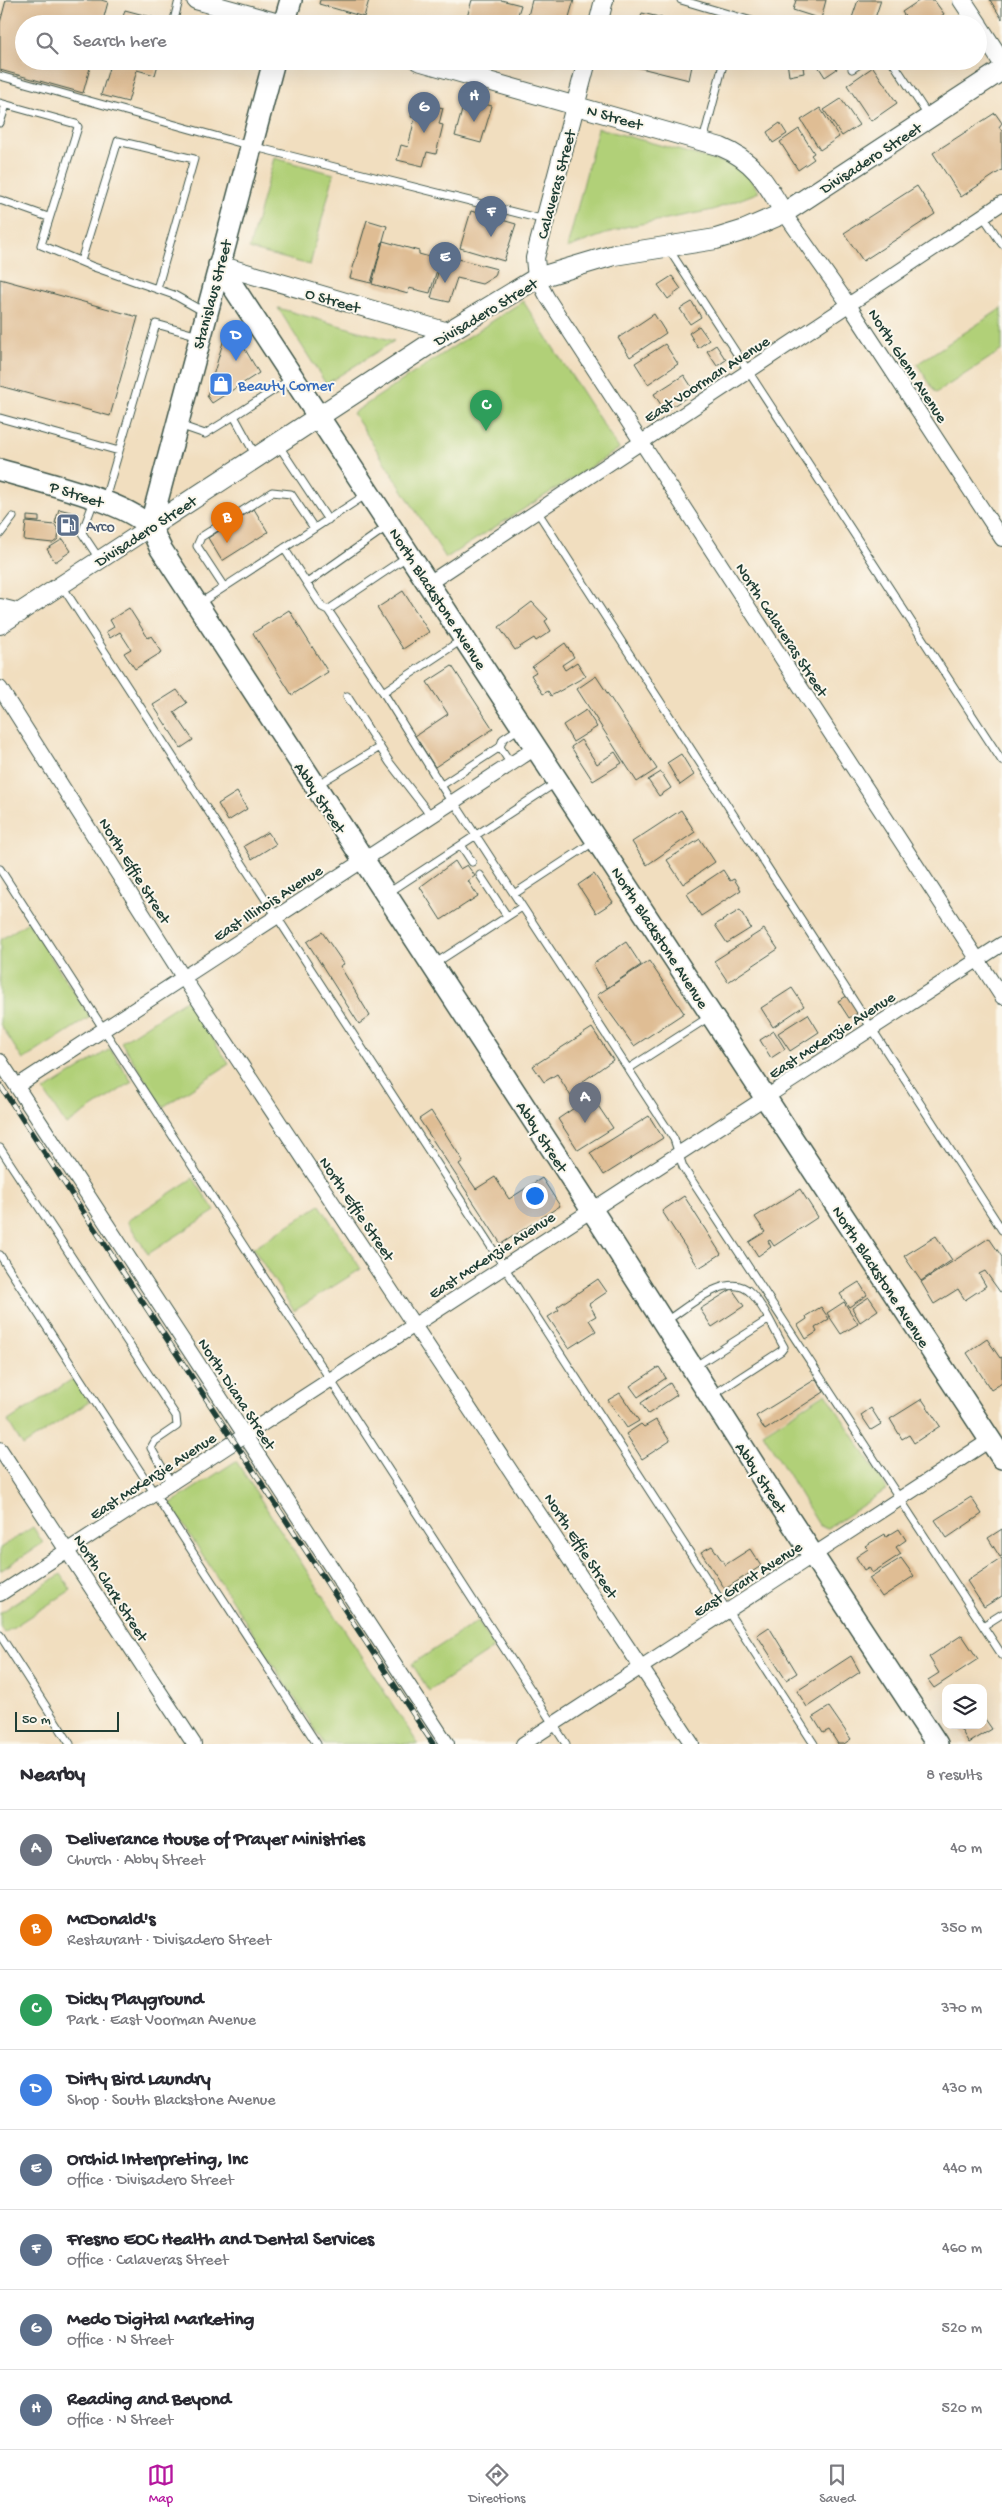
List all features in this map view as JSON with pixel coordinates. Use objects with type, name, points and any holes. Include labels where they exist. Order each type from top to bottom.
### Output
[{"type":"main road","points":[[286,15],[291,0]]},
{"type":"main road","name":"Stanislaus Street","points":[[150,527],[271,70]]},
{"type":"main road","name":"Divisadero Street","points":[[150,527],[448,332],[537,278],[614,256],[716,239],[745,230],[784,213],[1002,70]]},
{"type":"main road","name":"North Blackstone Avenue","points":[[219,265],[320,416],[1002,1458]]},
{"type":"main road","name":"P Street","points":[[0,470],[100,500],[130,514],[150,527]]},
{"type":"main road","name":"Abby Street","points":[[150,527],[161,549],[197,605],[591,1210],[813,1556],[937,1744]]},
{"type":"street","points":[[196,0],[250,15]]},
{"type":"street","points":[[600,15],[604,0]]},
{"type":"street","points":[[962,0],[972,15]]},
{"type":"street","points":[[987,38],[1002,62]]},
{"type":"street","name":"N Street","points":[[451,70],[721,147],[744,158],[760,176],[784,213]]},
{"type":"street","name":"Calaveras Street","points":[[537,278],[535,258],[584,70]]},
{"type":"street","name":"East Voorman Avenue","points":[[429,583],[1002,203]]},
{"type":"street","name":"North Glenn Avenue","points":[[784,213],[848,305],[1002,538]]},
{"type":"street","name":"O Street","points":[[219,265],[448,332]]},
{"type":"street","name":"North Calaveras Street","points":[[537,278],[547,297],[640,442],[1002,997]]},
{"type":"street","name":"Divisadero Street","points":[[0,625],[150,527]]},
{"type":"street","points":[[0,608],[20,613]]},
{"type":"street","name":"North Effie Street","points":[[0,688],[183,978],[415,1324],[692,1744]]},
{"type":"street","name":"East Illinois Avenue","points":[[17,1086],[537,747]]},
{"type":"street","name":"East McKenzie Avenue","points":[[0,1594],[1002,944]]},
{"type":"street","name":"North Diana Street","points":[[0,1061],[447,1744]]},
{"type":"street","name":"East Grant Avenue","points":[[523,1744],[990,1440]]},
{"type":"street","name":"North Clark Street","points":[[0,1449],[194,1744]]},
{"type":"lane","points":[[175,15],[179,0]]},
{"type":"lane","points":[[681,0],[732,15]]},
{"type":"lane","points":[[702,142],[722,70]]},
{"type":"lane","points":[[898,70],[929,118]]},
{"type":"lane","points":[[0,76],[251,146],[545,220]]},
{"type":"lane","points":[[0,123],[3,104],[76,124],[78,127],[48,217],[41,245],[174,295],[206,313]]},
{"type":"lane","points":[[81,261],[118,142],[194,159],[157,289]]},
{"type":"lane","points":[[0,200],[48,217]]},
{"type":"lane","points":[[983,216],[1002,244]]},
{"type":"lane","points":[[668,248],[1002,761]]},
{"type":"lane","points":[[100,560],[82,533],[100,500],[119,451],[156,324],[200,336]]},
{"type":"lane","points":[[178,424],[205,434],[294,377]]},
{"type":"lane","points":[[234,416],[256,457]]},
{"type":"lane","points":[[0,418],[119,451]]},
{"type":"lane","points":[[277,444],[328,520]]},
{"type":"lane","points":[[224,587],[197,546],[201,537],[272,492],[291,494],[314,528]]},
{"type":"lane","points":[[197,605],[369,492]]},
{"type":"lane","points":[[537,511],[1002,1230]]},
{"type":"lane","points":[[0,534],[13,517]]},
{"type":"lane","points":[[307,583],[390,524]]},
{"type":"lane","points":[[284,548],[322,607],[328,610],[383,692],[442,784],[442,790],[453,802],[476,836],[674,1138],[684,1167],[1002,1655]]},
{"type":"lane","points":[[328,610],[410,555]]},
{"type":"lane","points":[[62,586],[814,1744]]},
{"type":"lane","points":[[383,692],[465,638]]},
{"type":"lane","points":[[347,696],[380,747],[431,816]]},
{"type":"lane","points":[[442,784],[500,747],[503,739],[523,726]]},
{"type":"lane","points":[[315,787],[380,747]]},
{"type":"lane","points":[[500,747],[511,764]]},
{"type":"lane","points":[[385,895],[559,781]]},
{"type":"lane","points":[[514,894],[597,840]]},
{"type":"lane","points":[[461,845],[472,862]]},
{"type":"lane","points":[[0,869],[566,1744]]},
{"type":"lane","points":[[480,875],[507,916]]},
{"type":"lane","points":[[431,966],[522,906]]},
{"type":"lane","points":[[628,1069],[711,1015]]},
{"type":"lane","points":[[0,1148],[176,1416],[176,1426],[155,1441],[151,1448],[171,1483]]},
{"type":"lane","points":[[0,1255],[317,1744]]},
{"type":"lane","points":[[664,1323],[721,1286],[733,1284],[749,1291],[768,1320],[784,1347],[782,1351],[711,1396]]},
{"type":"lane","points":[[692,1368],[768,1320]]},
{"type":"lane","points":[[983,1626],[1002,1614]]},
{"type":"lane","points":[[0,1635],[70,1744]]},
{"type":"green space","points":[[598,128],[743,168],[759,192],[713,210],[625,227],[567,248]]},
{"type":"green space","points":[[274,158],[334,174],[310,265],[249,249]]},
{"type":"green space","points":[[523,301],[619,449],[446,558],[353,413]]},
{"type":"green space","points":[[278,308],[394,341],[326,384]]},
{"type":"green space","points":[[1002,308],[1002,350],[936,393],[917,364]]},
{"type":"green space","points":[[28,922],[90,1017],[23,1060],[0,1024],[0,940]]},
{"type":"green space","points":[[187,999],[229,1064],[163,1107],[121,1042]]},
{"type":"green space","points":[[110,1049],[132,1082],[66,1125],[44,1091]]},
{"type":"green space","points":[[193,1178],[215,1211],[148,1254],[127,1221]]},
{"type":"green space","points":[[320,1205],[361,1269],[294,1311],[253,1248]]},
{"type":"green space","points":[[74,1378],[89,1402],[23,1446],[8,1421]]},
{"type":"green space","points":[[826,1393],[887,1489],[827,1529],[819,1525],[763,1433]]},
{"type":"green space","points":[[236,1461],[418,1744],[324,1744],[170,1504]]},
{"type":"green space","points":[[33,1527],[43,1543],[0,1571],[0,1548]]},
{"type":"green space","points":[[61,1574],[71,1590],[4,1633],[0,1626],[0,1613]]},
{"type":"green space","points":[[478,1621],[495,1647],[429,1691],[412,1664]]},
{"type":"building","points":[[6,0],[101,0],[108,2],[104,15],[15,15],[15,70],[89,70],[83,93],[0,70],[0,23]]},
{"type":"building","points":[[320,0],[369,0],[365,15],[357,15],[319,4]]},
{"type":"building","points":[[472,0],[501,0],[521,5],[518,15],[468,15]]},
{"type":"building","points":[[532,0],[574,0],[570,15],[528,15]]},
{"type":"building","points":[[796,0],[826,0],[822,15],[809,15],[793,10]]},
{"type":"building","points":[[858,0],[881,0],[876,15],[853,15]]},
{"type":"building","points":[[920,0],[934,0],[944,14],[904,15],[902,12]]},
{"type":"building","points":[[990,0],[1002,0],[1002,19]]},
{"type":"building","points":[[125,10],[144,15],[124,15]]},
{"type":"building","points":[[108,70],[137,70],[128,102],[101,95]]},
{"type":"building","points":[[137,70],[156,70],[155,75]]},
{"type":"building","points":[[649,70],[691,70],[689,80]]},
{"type":"building","points":[[788,70],[804,70],[804,73],[789,76]]},
{"type":"building","points":[[821,70],[836,70],[825,77]]},
{"type":"building","points":[[869,70],[875,70],[897,103],[871,121],[847,85]]},
{"type":"building","points":[[465,99],[492,106],[481,143],[455,136]]},
{"type":"building","points":[[841,99],[859,125],[842,136],[824,110]]},
{"type":"building","points":[[415,101],[443,108],[439,124],[443,125],[436,154],[427,152],[423,166],[397,160],[401,145],[408,147],[415,118],[411,117]]},
{"type":"building","points":[[820,108],[839,137],[820,150],[801,120]]},
{"type":"building","points":[[995,113],[1002,123],[999,127],[1002,131],[1002,170],[961,197],[933,153]]},
{"type":"building","points":[[780,123],[787,134],[773,143],[767,132]]},
{"type":"building","points":[[799,129],[814,153],[811,155],[814,159],[798,170],[780,142]]},
{"type":"building","points":[[917,186],[935,214],[863,261],[844,233]]},
{"type":"building","points":[[471,211],[516,224],[504,261],[460,248]]},
{"type":"building","points":[[367,220],[387,226],[371,283],[350,278]]},
{"type":"building","points":[[383,241],[419,251],[419,254],[440,260],[430,293],[409,288],[408,294],[372,284]]},
{"type":"building","points":[[443,255],[497,269],[495,276],[482,284],[457,278],[449,302],[431,298]]},
{"type":"building","points":[[672,276],[681,289],[668,299],[658,285]]},
{"type":"building","points":[[0,279],[138,317],[110,416],[0,386]]},
{"type":"building","points":[[692,302],[701,317],[690,324],[680,309]]},
{"type":"building","points":[[654,314],[666,333],[630,357],[618,338]]},
{"type":"building","points":[[229,322],[259,373],[212,403],[207,396]]},
{"type":"building","points":[[699,326],[709,340],[698,348],[689,333]]},
{"type":"building","points":[[665,344],[678,364],[648,384],[635,363]]},
{"type":"building","points":[[716,345],[726,360],[717,366],[707,351]]},
{"type":"building","points":[[684,375],[695,392],[665,411],[654,394]]},
{"type":"building","points":[[59,509],[78,514],[73,528],[55,523]]},
{"type":"building","points":[[254,509],[268,532],[222,561],[208,538]]},
{"type":"building","points":[[27,516],[39,517],[39,522],[27,521]]},
{"type":"building","points":[[26,522],[55,525],[59,531],[58,539],[53,543],[24,540]]},
{"type":"building","points":[[63,539],[71,551],[55,562],[47,549]]},
{"type":"building","points":[[403,591],[429,632],[403,649],[377,608]]},
{"type":"building","points":[[532,602],[548,619],[545,621],[551,631],[536,641],[534,638],[515,650],[499,627]]},
{"type":"building","points":[[129,608],[148,638],[151,636],[162,652],[135,669],[124,653],[131,649],[120,632],[110,638],[106,632],[114,627],[110,620]]},
{"type":"building","points":[[289,610],[328,672],[292,695],[253,633]]},
{"type":"building","points":[[565,643],[574,657],[562,665],[565,670],[577,662],[586,676],[551,696],[548,691],[543,694],[531,675],[536,672],[532,667]]},
{"type":"building","points":[[452,666],[493,729],[435,767],[415,736],[448,714],[427,682]]},
{"type":"building","points":[[596,676],[657,769],[637,782],[577,689]]},
{"type":"building","points":[[177,690],[187,703],[174,712],[193,740],[181,748],[153,705]]},
{"type":"building","points":[[586,710],[597,727],[573,742],[563,725]]},
{"type":"building","points":[[581,740],[597,764],[615,752],[622,763],[593,781],[571,747]]},
{"type":"building","points":[[681,754],[694,775],[680,785],[667,763]]},
{"type":"building","points":[[661,772],[671,788],[659,796],[648,780]]},
{"type":"building","points":[[237,792],[247,809],[228,821],[218,804]]},
{"type":"building","points":[[681,810],[695,832],[647,865],[632,842]]},
{"type":"building","points":[[268,832],[276,844],[252,859],[244,846]]},
{"type":"building","points":[[700,839],[715,862],[683,884],[667,860]]},
{"type":"building","points":[[455,861],[460,869],[467,865],[475,876],[468,881],[478,896],[441,920],[420,887]]},
{"type":"building","points":[[723,870],[730,881],[734,879],[741,890],[701,916],[687,894]]},
{"type":"building","points":[[594,874],[613,902],[596,913],[578,885]]},
{"type":"building","points":[[740,910],[751,928],[727,943],[715,925]]},
{"type":"building","points":[[764,929],[778,949],[728,982],[714,961]]},
{"type":"building","points":[[322,932],[344,964],[340,966],[370,1016],[359,1024],[307,942]]},
{"type":"building","points":[[626,942],[641,965],[607,988],[593,964]]},
{"type":"building","points":[[649,961],[684,1013],[634,1046],[597,995]]},
{"type":"building","points":[[792,988],[804,1006],[773,1027],[761,1008]]},
{"type":"building","points":[[847,996],[858,1013],[849,1018],[838,1001]]},
{"type":"building","points":[[808,1014],[819,1032],[790,1051],[778,1033]]},
{"type":"building","points":[[592,1028],[613,1060],[582,1082],[613,1128],[578,1150],[558,1119],[577,1106],[557,1074],[544,1082],[533,1066]]},
{"type":"building","points":[[774,1031],[785,1049],[771,1058],[760,1040]]},
{"type":"building","points":[[431,1111],[463,1161],[459,1164],[476,1189],[495,1177],[509,1199],[542,1178],[560,1206],[501,1244],[419,1119]]},
{"type":"building","points":[[649,1116],[663,1138],[604,1175],[590,1153]]},
{"type":"building","points":[[800,1189],[818,1217],[774,1246],[770,1240],[768,1241],[771,1247],[758,1256],[749,1242],[765,1232],[755,1217]]},
{"type":"building","points":[[684,1196],[721,1254],[699,1268],[662,1211]]},
{"type":"building","points":[[936,1236],[952,1260],[921,1281],[904,1256]]},
{"type":"building","points":[[989,1238],[1002,1257],[1002,1291],[1000,1292],[985,1271],[979,1274],[986,1286],[965,1300],[958,1289],[934,1304],[921,1282]]},
{"type":"building","points":[[598,1279],[607,1292],[589,1304],[596,1316],[589,1320],[596,1331],[569,1348],[548,1317],[559,1310],[557,1307]]},
{"type":"building","points":[[859,1282],[867,1295],[849,1307],[840,1294]]},
{"type":"building","points":[[732,1289],[744,1306],[712,1327],[700,1309]]},
{"type":"building","points":[[869,1297],[878,1310],[860,1322],[852,1308]]},
{"type":"building","points":[[844,1302],[858,1324],[841,1334],[827,1313]]},
{"type":"building","points":[[821,1307],[829,1319],[815,1328],[817,1332],[806,1339],[798,1325],[807,1319],[806,1316]]},
{"type":"building","points":[[987,1339],[1000,1358],[1002,1357],[1002,1383],[991,1390],[967,1353]]},
{"type":"building","points":[[659,1367],[666,1378],[638,1397],[630,1386]]},
{"type":"building","points":[[816,1379],[824,1392],[765,1430],[756,1416]]},
{"type":"building","points":[[670,1383],[677,1395],[648,1414],[641,1403]]},
{"type":"building","points":[[620,1393],[639,1421],[627,1428],[608,1400]]},
{"type":"building","points":[[922,1399],[940,1426],[914,1443],[909,1435],[902,1439],[890,1419]]},
{"type":"building","points":[[871,1408],[881,1424],[871,1430],[861,1415]]},
{"type":"building","points":[[656,1420],[670,1441],[642,1459],[626,1434],[641,1424],[644,1427]]},
{"type":"building","points":[[971,1497],[982,1514],[947,1538],[935,1520]]},
{"type":"building","points":[[899,1529],[906,1540],[896,1547],[901,1554],[872,1573],[869,1567],[864,1570],[856,1557],[868,1549],[865,1546],[885,1534],[886,1537]]},
{"type":"building","points":[[1002,1529],[1002,1556],[1000,1557],[988,1538]]},
{"type":"building","points":[[712,1546],[725,1565],[750,1549],[761,1566],[725,1589],[701,1552]]},
{"type":"building","points":[[901,1558],[914,1576],[882,1597],[869,1578]]},
{"type":"building","points":[[1002,1558],[1002,1596],[984,1607],[967,1581]]},
{"type":"building","points":[[769,1627],[797,1673],[786,1680],[757,1635]]},
{"type":"building","points":[[962,1635],[978,1659],[934,1688],[928,1680],[939,1673],[929,1657]]},
{"type":"building","points":[[851,1656],[860,1672],[807,1707],[797,1691]]},
{"type":"building","points":[[829,1707],[851,1739],[844,1744],[838,1744],[829,1730],[823,1733],[813,1717]]},
{"type":"building","points":[[987,1722],[992,1729],[969,1743],[960,1729],[987,1729]]},
{"type":"railway","points":[[0,1085],[433,1744]]},
{"type":"place","name":"Reading and Beyond","points":[[474,122]]},
{"type":"place","name":"Medo Digital Marketing","points":[[424,133]]},
{"type":"place","name":"Fresno EOC Health and Dental Services","points":[[491,237]]},
{"type":"place","name":"Orchid Interpreting, Inc","points":[[445,283]]},
{"type":"place","name":"Dirty Bird Laundry","points":[[236,361]]},
{"type":"place","name":"Beauty Corner","points":[[221,384]]},
{"type":"place","name":"Dicky Playground","points":[[486,431]]},
{"type":"place","name":"Arco","points":[[68,525]]},
{"type":"place","name":"McDonald's","points":[[227,543]]},
{"type":"place","name":"Deliverance House of Prayer Ministries","points":[[585,1123]]}]
